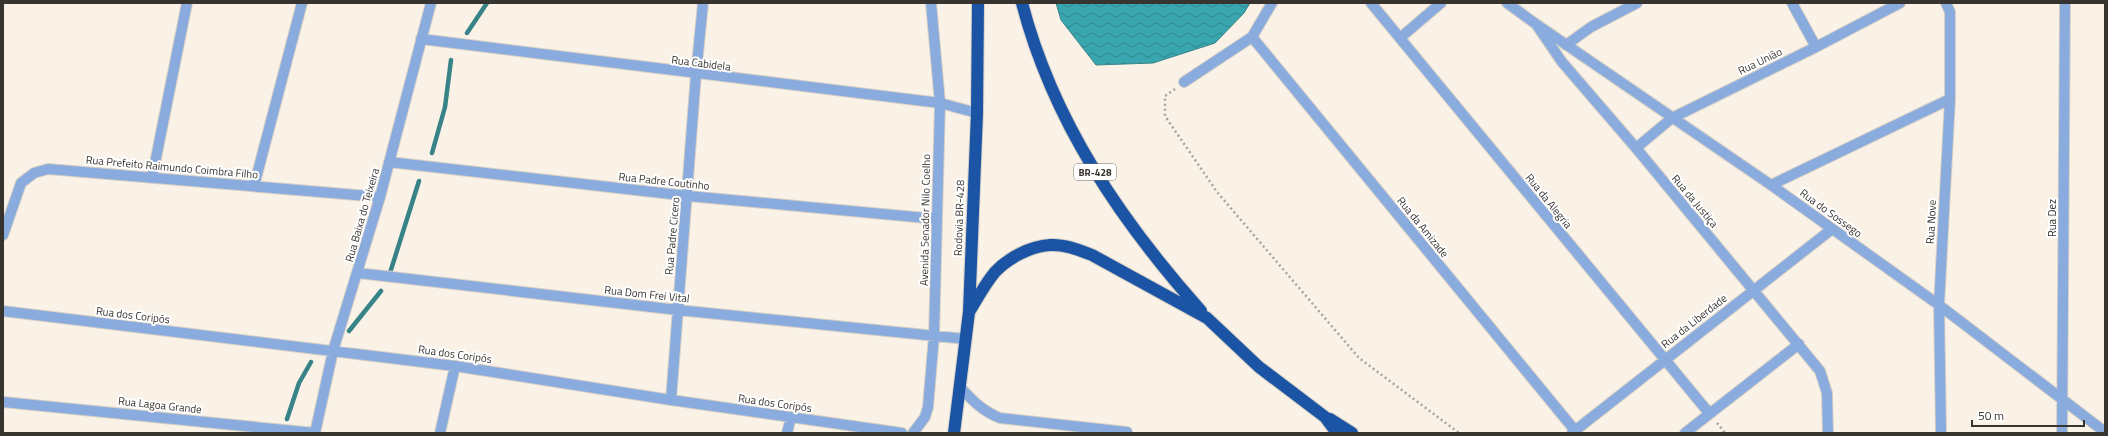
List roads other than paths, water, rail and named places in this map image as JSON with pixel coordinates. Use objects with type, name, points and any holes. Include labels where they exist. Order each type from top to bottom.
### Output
[{"type":"highway","name":"Rodovia BR-428","points":[[954,433],[969,312],[977,113],[978,3]]},
{"type":"highway","name":"BR-428","points":[[1022,3],[1030,34],[1059,108],[1104,188],[1164,270],[1208,318],[1260,367],[1325,417],[1352,433]]},
{"type":"highway","points":[[969,312],[995,272],[1011,260],[1029,250],[1050,245],[1074,248],[1092,255],[1208,318]]},
{"type":"highway","points":[[1325,417],[1337,433]]},
{"type":"street","points":[[152,178],[187,3]]},
{"type":"street","points":[[254,186],[302,3]]},
{"type":"street","name":"Rua Baixa do Teixeira","points":[[315,433],[334,351],[380,197],[431,3]]},
{"type":"street","name":"Rua Padre Cicero","points":[[671,400],[688,196],[696,74],[703,3]]},
{"type":"street","name":"Avenida Senador Nilo Coelho","points":[[913,433],[925,417],[928,407],[934,336],[940,103],[931,3]]},
{"type":"street","points":[[1184,82],[1252,37],[1272,3]]},
{"type":"street","name":"Rua da Alegria","points":[[1371,3],[1709,413]]},
{"type":"street","points":[[1400,38],[1441,3]]},
{"type":"street","name":"Rua da Justiça","points":[[1507,3],[1536,24],[1562,62],[1636,148],[1820,371],[1828,393],[1828,433]]},
{"type":"street","points":[[1566,45],[1591,27],[1637,3]]},
{"type":"street","points":[[1792,3],[1816,47]]},
{"type":"street","name":"Rua União","points":[[1636,148],[1672,118],[1816,47],[1900,3]]},
{"type":"street","name":"Rua Dez","points":[[2062,433],[2065,3]]},
{"type":"street","name":"Rua Nove","points":[[1941,433],[1939,305],[1950,98],[1950,6]]},
{"type":"street","name":"Rua do Sossego","points":[[1536,24],[1771,185],[1939,305],[2105,432]]},
{"type":"street","name":"Rua da Amizade","points":[[1252,37],[1574,432]]},
{"type":"street","name":"Rua Cabidela","points":[[421,40],[940,103],[977,113]]},
{"type":"street","points":[[1771,185],[1950,98]]},
{"type":"street","name":"Rua Padre Coutinho","points":[[389,162],[688,196],[937,219]]},
{"type":"street","name":"Rua Prefeito Raimundo Coimbra Filho","points":[[3,235],[21,182],[34,173],[48,169],[380,197]]},
{"type":"street","name":"Rua da Liberdade","points":[[1574,432],[1832,229]]},
{"type":"street","name":"Rua Dom Frei Vital","points":[[358,273],[678,310],[966,339]]},
{"type":"street","name":"Rua dos Coripós","points":[[3,311],[455,366],[877,431],[902,433]]},
{"type":"street","points":[[1685,433],[1799,344]]},
{"type":"street","points":[[440,433],[455,366]]},
{"type":"street","points":[[959,386],[974,403],[987,412],[1000,418],[1127,432]]},
{"type":"street","name":"Rua Lagoa Grande","points":[[3,402],[315,433]]},
{"type":"street","points":[[787,433],[791,417]]},
{"type":"water","points":[[1056,3],[1250,3],[1244,13],[1215,43],[1153,63],[1096,65],[1061,20]]},
{"type":"waterway","points":[[467,33],[487,3]]},
{"type":"waterway","points":[[432,153],[445,107],[451,60]]},
{"type":"waterway","points":[[389,276],[419,181]]},
{"type":"waterway","points":[[349,331],[381,291]]},
{"type":"waterway","points":[[287,419],[299,383],[311,362]]}]
